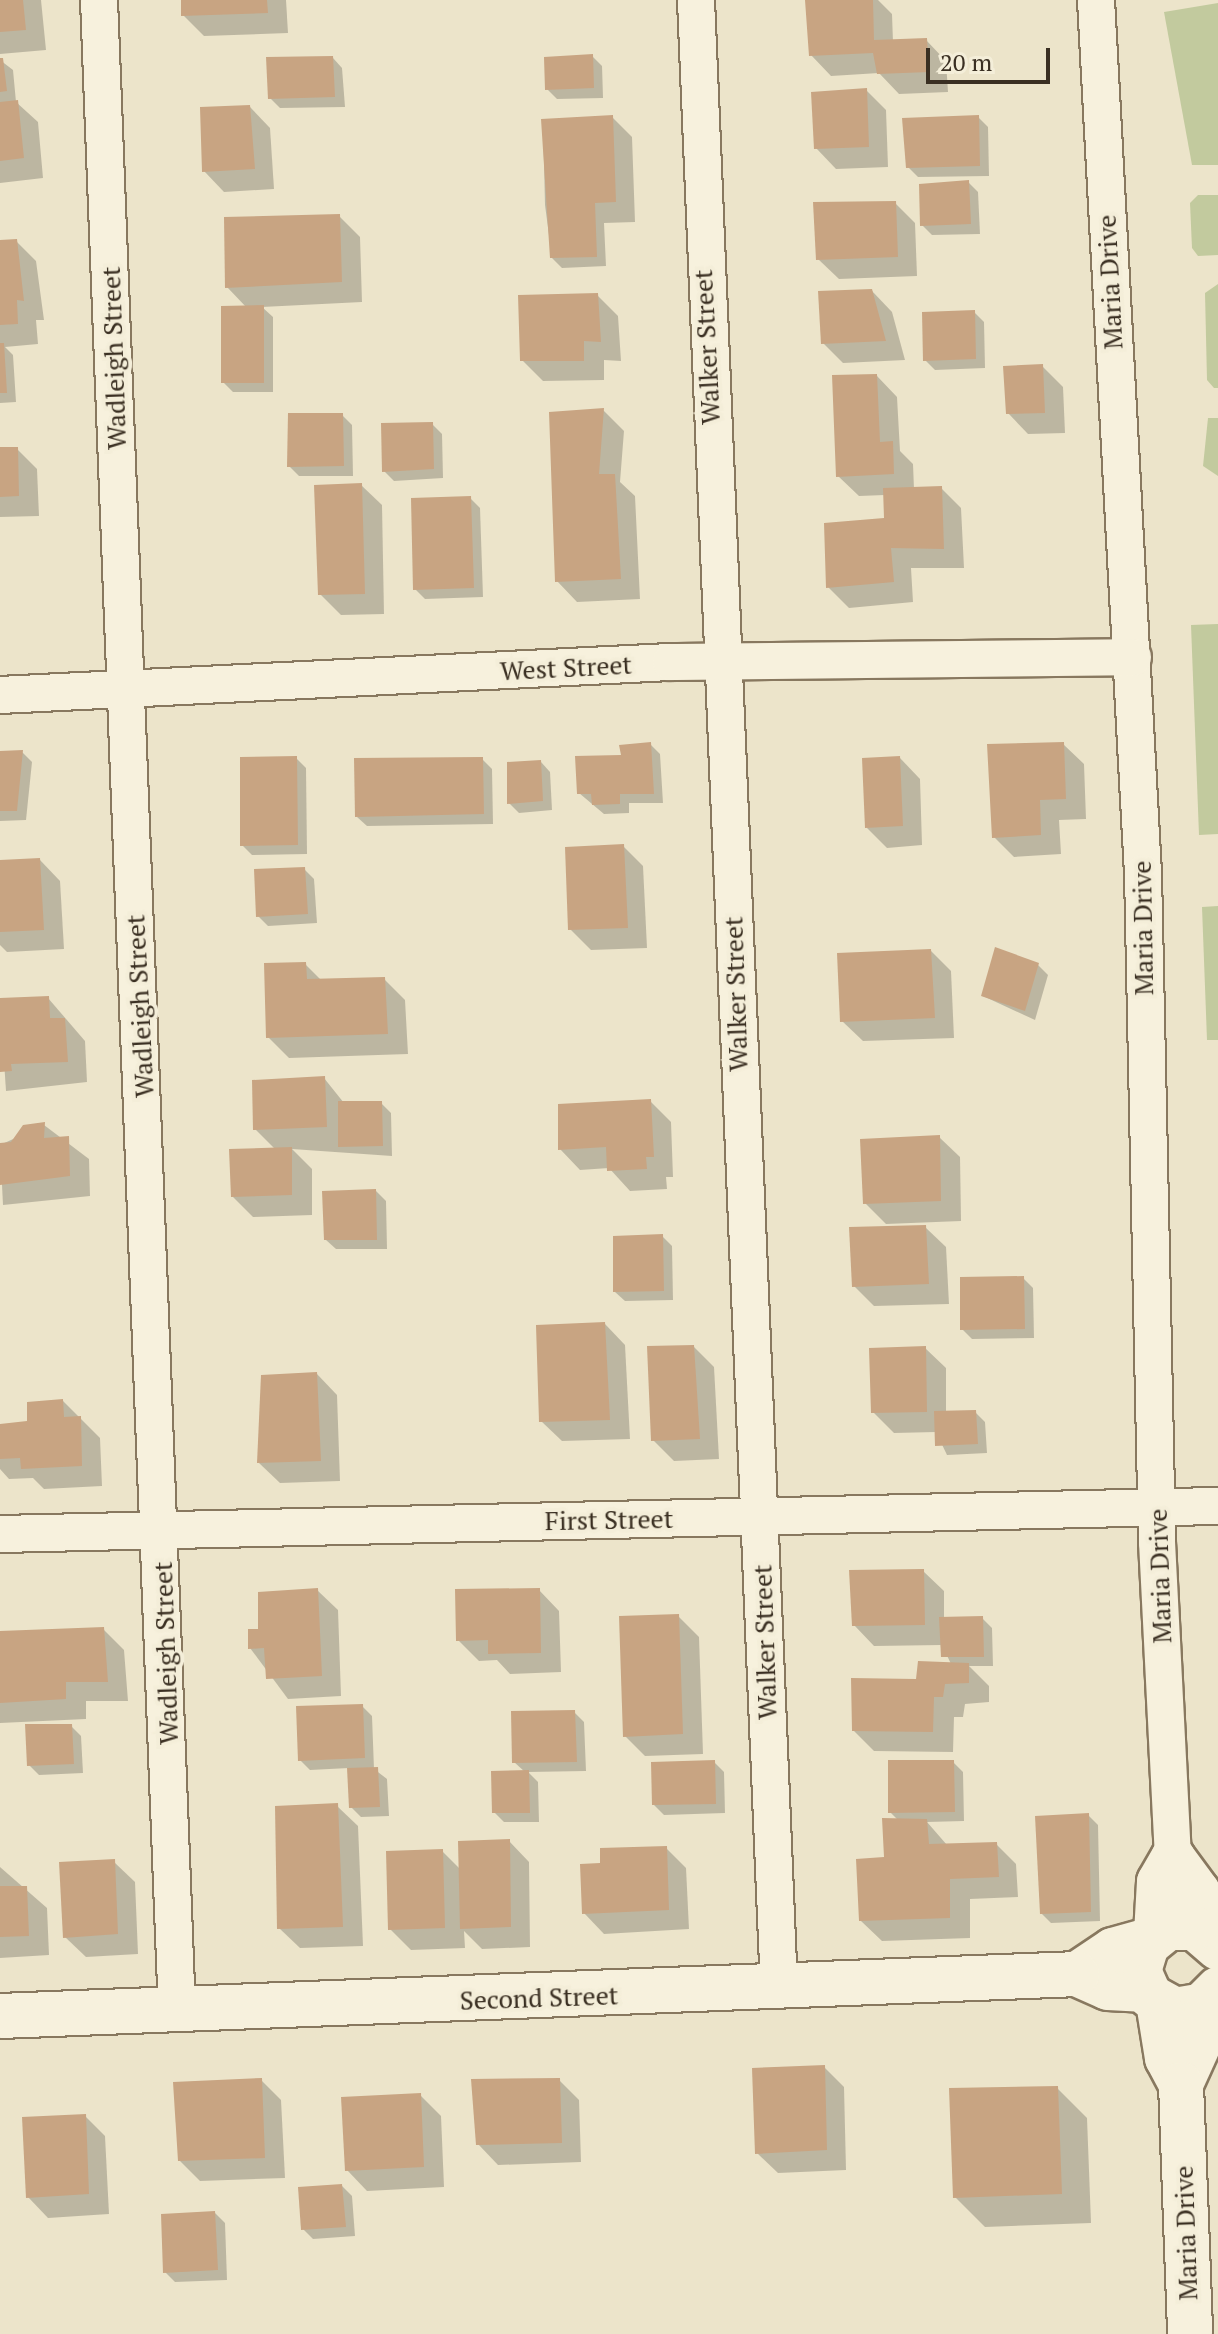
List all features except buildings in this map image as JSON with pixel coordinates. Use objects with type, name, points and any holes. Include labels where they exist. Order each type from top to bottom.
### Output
[{"type":"street","name":"Wadleigh Street","points":[[99,0],[162,1527],[177,2011]]},
{"type":"street","name":"Walker Street","points":[[696,0],[779,1988]]},
{"type":"street","name":"Maria Drive","points":[[1096,0],[1133,657],[1157,1507],[1173,1858]]},
{"type":"street","name":"West Street","points":[[0,695],[723,661],[1133,657]]},
{"type":"street","name":"First Street","points":[[0,1534],[162,1527],[761,1518],[1218,1506]]},
{"type":"street","points":[[1181,2084],[1167,2058],[1152,1996],[1139,1971],[1154,1937],[1159,1882],[1173,1858],[1198,1892],[1214,1941]]},
{"type":"street","points":[[1077,1974],[1113,1950],[1182,1926],[1214,1941]]},
{"type":"street","points":[[1077,1974],[1108,1988],[1152,1996],[1189,2010],[1215,1994]]},
{"type":"street","name":"Second Street","points":[[0,2016],[1077,1974]]},
{"type":"street","points":[[1181,2084],[1205,2031],[1215,1994]]},
{"type":"street","name":"Maria Drive","points":[[1181,2084],[1190,2334]]},
{"type":"green space","points":[[1218,3],[1218,165],[1192,165],[1164,12]]},
{"type":"green space","points":[[1198,195],[1218,195],[1218,255],[1198,256],[1192,248],[1190,203]]},
{"type":"green space","points":[[1218,284],[1218,388],[1214,388],[1207,380],[1205,293]]},
{"type":"green space","points":[[1208,418],[1218,418],[1218,476],[1203,466]]},
{"type":"green space","points":[[1218,624],[1218,834],[1199,835],[1191,625]]},
{"type":"green space","points":[[1218,906],[1218,1040],[1207,1040],[1202,907]]}]
